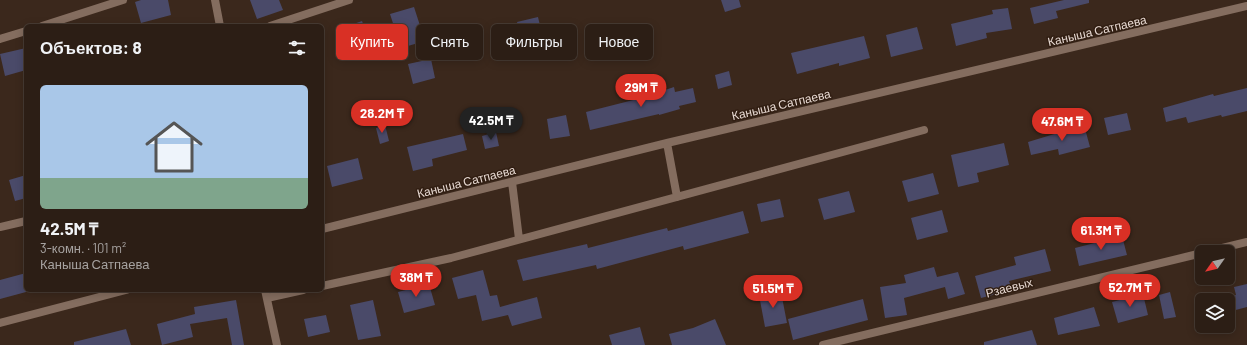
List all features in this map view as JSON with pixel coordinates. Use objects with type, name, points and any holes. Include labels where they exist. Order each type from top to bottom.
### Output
[{"type":"street","points":[[48,24],[123,0]]},
{"type":"street","points":[[215,0],[220,24]]},
{"type":"street","points":[[276,24],[349,0]]},
{"type":"street","name":"Каныша Сатпаева","points":[[324,229],[667,143],[1247,6]]},
{"type":"street","points":[[0,39],[24,32]]},
{"type":"street","points":[[324,286],[451,258],[924,130]]},
{"type":"street","points":[[667,143],[676,197]]},
{"type":"street","points":[[512,182],[519,239]]},
{"type":"street","points":[[0,228],[24,222]]},
{"type":"street","points":[[1235,245],[1247,242]]},
{"type":"street","name":"Рзаевых","points":[[823,345],[1195,255]]},
{"type":"street","points":[[0,323],[118,292]]},
{"type":"street","points":[[277,345],[266,294],[284,292]]},
{"type":"building","points":[[141,0],[168,0],[171,15],[141,23],[135,2]]},
{"type":"building","points":[[250,0],[279,0],[283,10],[257,19]]},
{"type":"building","points":[[721,0],[739,0],[741,7],[725,12]]},
{"type":"building","points":[[1064,0],[1089,0],[1089,3],[1056,11],[1058,18],[1034,24],[1030,8]]},
{"type":"building","points":[[414,7],[420,24],[416,24],[416,44],[408,46],[408,24],[393,24],[390,14]]},
{"type":"building","points":[[1008,8],[1012,29],[986,33],[987,38],[956,46],[951,24],[993,14],[992,10]]},
{"type":"building","points":[[538,17],[540,24],[518,24],[517,22]]},
{"type":"building","points":[[362,21],[363,24],[354,24]]},
{"type":"building","points":[[917,27],[923,49],[891,57],[886,35]]},
{"type":"building","points":[[864,36],[870,58],[839,66],[839,63],[797,74],[791,53]]},
{"type":"building","points":[[24,48],[24,71],[5,76],[0,54]]},
{"type":"building","points":[[431,60],[435,78],[413,84],[408,64]]},
{"type":"building","points":[[729,71],[732,85],[718,89],[715,75]]},
{"type":"building","points":[[674,87],[675,92],[693,88],[696,102],[679,106],[680,109],[659,115],[590,130],[586,112],[653,95]]},
{"type":"building","points":[[1247,88],[1247,111],[1222,117],[1221,115],[1188,123],[1186,117],[1166,122],[1163,108],[1213,94],[1214,96]]},
{"type":"building","points":[[1127,113],[1131,130],[1108,135],[1104,118]]},
{"type":"building","points":[[566,115],[570,136],[550,139],[547,119]]},
{"type":"building","points":[[385,125],[389,141],[380,144],[376,128]]},
{"type":"building","points":[[1084,125],[1090,147],[1059,155],[1058,149],[1031,155],[1028,142]]},
{"type":"building","points":[[496,132],[499,146],[485,149],[482,136]]},
{"type":"building","points":[[463,134],[467,150],[432,159],[433,166],[413,171],[407,147]]},
{"type":"building","points":[[1004,143],[1009,165],[977,173],[979,182],[958,187],[951,155]]},
{"type":"building","points":[[358,158],[363,179],[332,187],[327,166]]},
{"type":"building","points":[[933,173],[939,194],[908,202],[902,181]]},
{"type":"building","points":[[24,176],[24,199],[15,201],[9,180]]},
{"type":"building","points":[[849,191],[855,212],[824,220],[818,199]]},
{"type":"building","points":[[780,199],[784,217],[761,222],[757,204]]},
{"type":"building","points":[[942,210],[948,232],[917,240],[911,218]]},
{"type":"building","points":[[743,211],[749,233],[684,250],[683,246],[597,269],[596,265],[523,281],[517,260],[587,244],[588,248],[667,228],[668,231]]},
{"type":"building","points":[[1122,236],[1127,255],[1079,266],[1075,248]]},
{"type":"building","points":[[1045,249],[1051,271],[1009,281],[1012,290],[981,298],[975,276],[1016,265],[1014,257]]},
{"type":"building","points":[[934,267],[937,277],[958,272],[965,294],[948,299],[945,287],[904,298],[907,315],[885,318],[880,287],[906,283],[904,275]]},
{"type":"building","points":[[483,270],[490,296],[497,295],[500,307],[537,297],[542,318],[512,326],[508,315],[482,321],[476,295],[458,299],[452,278]]},
{"type":"building","points":[[24,274],[24,292],[26,292],[0,299],[0,280]]},
{"type":"building","points":[[429,284],[435,305],[404,313],[398,292]]},
{"type":"building","points":[[1247,284],[1247,307],[1235,310],[1236,295],[1234,287]]},
{"type":"building","points":[[781,292],[787,323],[765,327],[759,295]]},
{"type":"building","points":[[1170,292],[1176,317],[1164,319],[1159,295]]},
{"type":"building","points":[[1143,294],[1148,315],[1118,323],[1112,302]]},
{"type":"building","points":[[863,299],[868,320],[793,340],[788,319]]},
{"type":"building","points":[[236,300],[244,345],[232,345],[227,318],[190,324],[193,337],[162,345],[157,324],[195,314],[194,307]]},
{"type":"building","points":[[373,300],[381,336],[358,340],[350,305]]},
{"type":"building","points":[[1094,307],[1100,326],[1058,335],[1054,318]]},
{"type":"building","points":[[326,315],[330,332],[308,337],[304,319]]},
{"type":"building","points":[[715,319],[726,345],[672,345],[669,334],[693,328]]},
{"type":"building","points":[[640,327],[645,345],[612,345],[609,335]]},
{"type":"building","points":[[126,329],[131,345],[74,345],[74,342]]},
{"type":"building","points":[[1032,330],[1037,345],[984,345],[984,342]]}]
